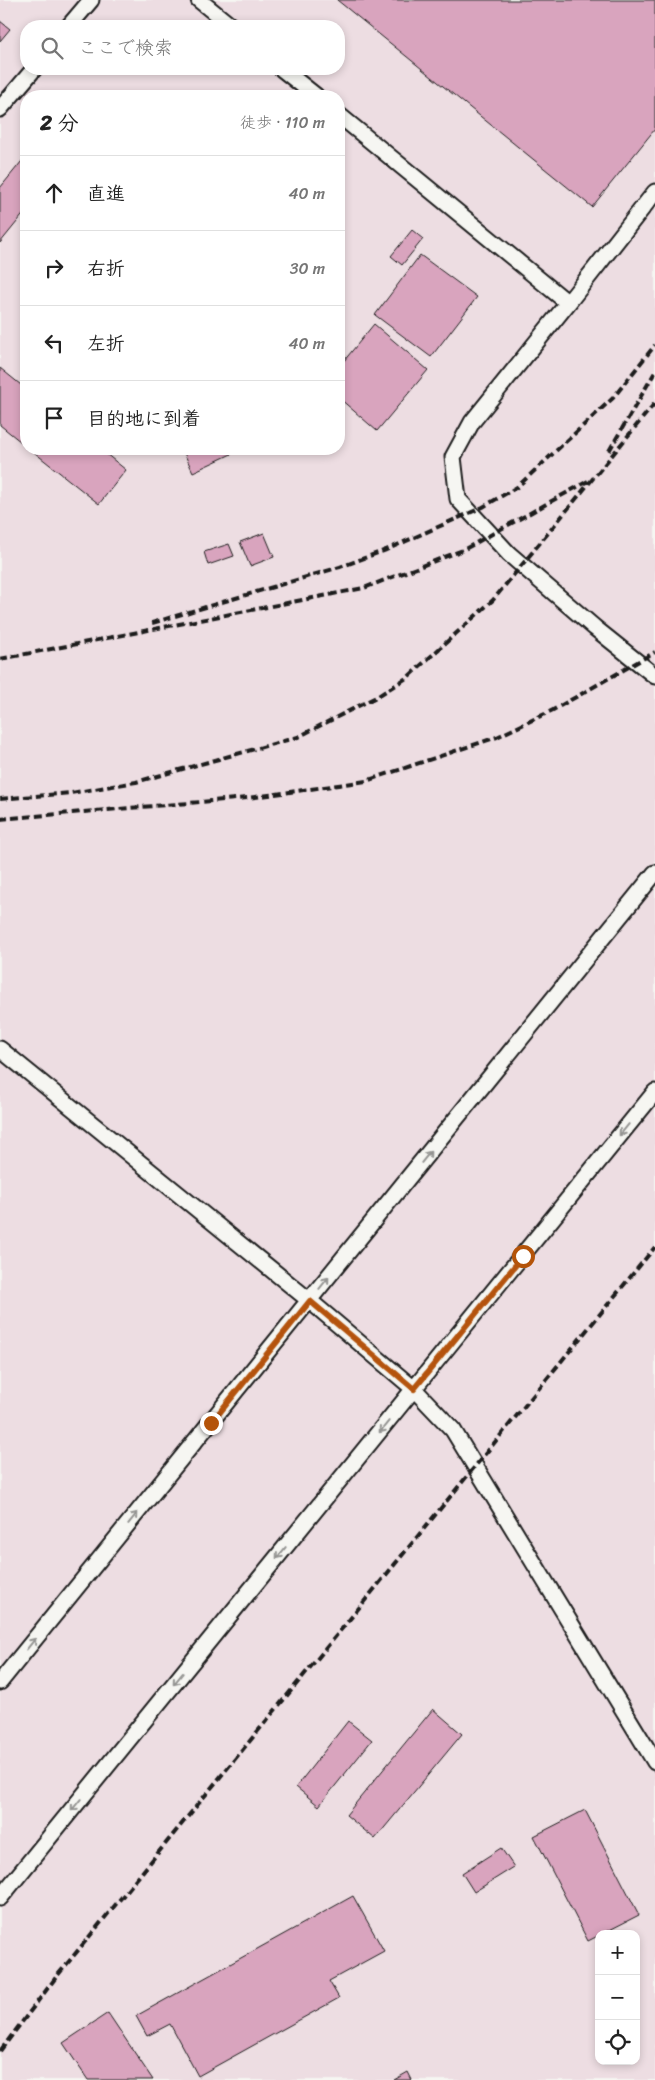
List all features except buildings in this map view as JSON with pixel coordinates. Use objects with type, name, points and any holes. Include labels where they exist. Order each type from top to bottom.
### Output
[{"type":"lane","points":[[74,20],[91,0]]},
{"type":"lane","points":[[199,0],[224,20]]},
{"type":"lane","points":[[0,110],[29,75]]},
{"type":"lane","points":[[290,75],[308,90]]},
{"type":"lane","points":[[345,120],[568,303]]},
{"type":"lane","points":[[655,192],[472,422],[453,457],[458,499],[509,554],[655,676]]},
{"type":"lane","points":[[0,1682],[655,873]]},
{"type":"lane","points":[[0,1050],[310,1301],[414,1389],[452,1430],[655,1762]]},
{"type":"lane","points":[[0,1898],[655,1092]]},
{"type":"shaded area","points":[[0,0],[655,0],[655,2080],[0,2080]]},
{"type":"railway","points":[[152,623],[340,567],[386,550],[483,507],[517,487],[613,398],[655,345]]},
{"type":"railway","points":[[609,451],[655,372]]},
{"type":"railway","points":[[0,799],[71,793],[136,782],[298,737],[378,696],[408,677],[493,600],[655,403]]},
{"type":"railway","points":[[0,659],[364,588],[463,550],[588,481]]},
{"type":"railway","points":[[0,819],[248,798],[366,781],[497,737],[553,710],[655,652]]},
{"type":"railway","points":[[0,2051],[57,1976],[655,1247]]},
{"type":"route","points":[[211,1423],[310,1301],[414,1389],[523,1256]]}]
